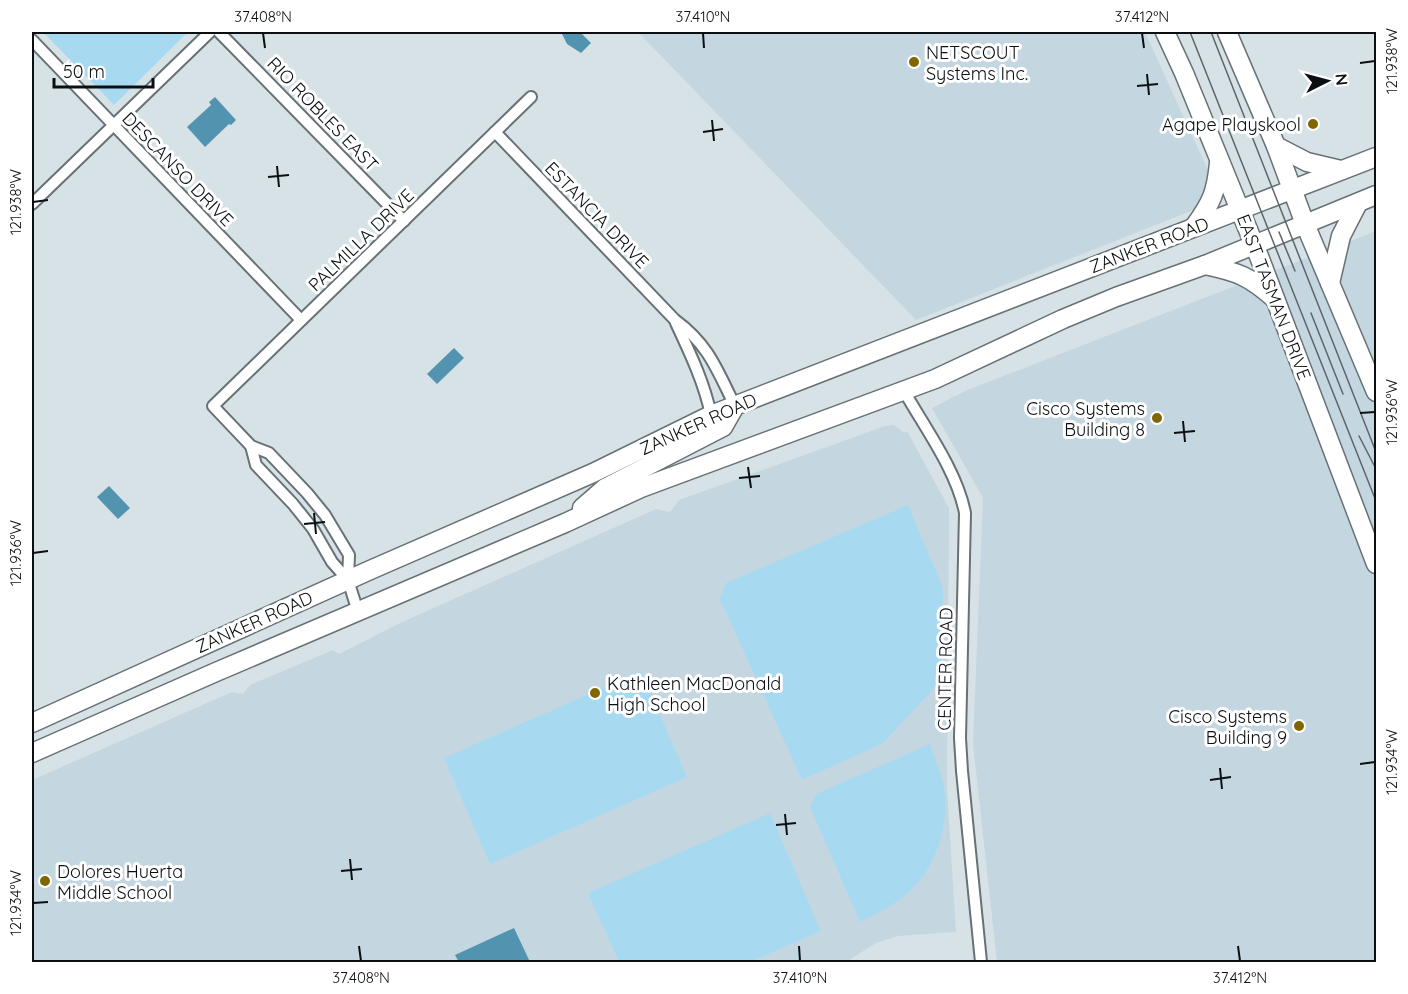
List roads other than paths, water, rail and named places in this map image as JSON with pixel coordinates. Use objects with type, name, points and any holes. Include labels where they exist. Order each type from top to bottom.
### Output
[{"type":"main road","name":"EAST TASMAN DRIVE","points":[[1165,32],[1254,244],[1377,564]]},
{"type":"main road","points":[[1227,32],[1276,146],[1305,224],[1377,392]]},
{"type":"main road","points":[[1276,146],[1307,162],[1341,170]]},
{"type":"main road","name":"ZANKER ROAD","points":[[32,723],[348,580],[593,473],[711,415],[1377,157]]},
{"type":"main road","points":[[1194,227],[1213,198],[1220,160]]},
{"type":"main road","name":"ZANKER ROAD","points":[[32,753],[673,475],[935,379],[1063,319],[1205,265],[1377,195]]},
{"type":"main road","points":[[1330,283],[1341,236],[1358,202]]},
{"type":"main road","points":[[1205,265],[1241,274],[1276,301]]},
{"type":"main road","points":[[565,523],[605,488],[723,427],[735,406]]},
{"type":"street","points":[[32,204],[210,32]]},
{"type":"street","name":"RIO ROBLES EAST","points":[[219,32],[404,221]]},
{"type":"street","name":"DESCANSO DRIVE","points":[[32,40],[301,320]]},
{"type":"street","name":"PALMILLA DRIVE","points":[[251,446],[213,406],[531,97]]},
{"type":"street","name":"ESTANCIA DRIVE","points":[[495,132],[675,320],[692,333],[710,355],[735,406]]},
{"type":"street","name":"ESTANCIA DRIVE","points":[[675,320],[693,358],[707,396],[711,415]]},
{"type":"street","name":"CENTER ROAD","points":[[904,391],[960,491],[965,513],[960,738],[981,963]]},
{"type":"street","points":[[251,446],[256,465],[293,504],[313,530],[332,562],[348,580]]},
{"type":"street","points":[[251,446],[269,453],[325,515],[349,555],[348,580],[358,612]]},
{"type":"tram line","points":[[1190,32],[1376,501]]},
{"type":"tram line","points":[[1211,32],[1376,452]]},
{"type":"tram line","points":[[1279,232],[1295,271]]},
{"type":"tram line","points":[[1311,313],[1343,394]]},
{"type":"tram line","points":[[1359,436],[1376,469]]},
{"type":"place","name":"NETSCOUT Systems Inc.","points":[[914,62]]},
{"type":"place","name":"Agape Playskool","points":[[1313,124]]},
{"type":"place","name":"Cisco Systems Building 8","points":[[1157,418]]},
{"type":"place","name":"Kathleen MacDonald High School","points":[[595,693]]},
{"type":"place","name":"Cisco Systems Building 9","points":[[1299,726]]},
{"type":"place","name":"Dolores Huerta Middle School","points":[[45,881]]}]
